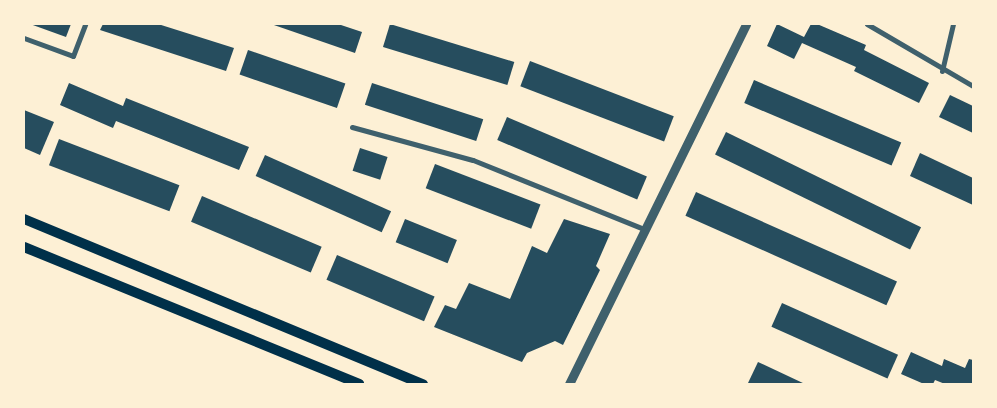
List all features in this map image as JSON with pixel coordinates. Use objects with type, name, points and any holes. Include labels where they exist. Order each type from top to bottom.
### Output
[{"type":"main road","points":[[24,219],[423,384]]},
{"type":"main road","points":[[24,247],[359,384]]},
{"type":"street","points":[[24,38],[74,56],[85,24]]},
{"type":"street","points":[[569,384],[644,228],[746,24]]},
{"type":"street","points":[[867,24],[942,71],[973,86]]},
{"type":"street","points":[[942,71],[952,24]]},
{"type":"street","points":[[352,127],[474,160],[644,228]]},
{"type":"building","points":[[30,24],[71,24],[66,37]]},
{"type":"building","points":[[103,24],[158,24],[234,48],[226,71],[100,30]]},
{"type":"building","points":[[271,24],[338,24],[362,32],[355,53]]},
{"type":"building","points":[[390,24],[514,62],[507,85],[383,47]]},
{"type":"building","points":[[777,24],[804,37],[811,24],[817,24],[866,45],[864,50],[929,83],[919,103],[854,71],[856,67],[802,43],[794,59],[767,46]]},
{"type":"building","points":[[248,50],[345,84],[337,108],[240,75]]},
{"type":"building","points":[[530,61],[674,116],[664,141],[520,86]]},
{"type":"building","points":[[754,80],[901,143],[892,166],[744,103]]},
{"type":"building","points":[[69,83],[123,106],[126,98],[249,147],[239,170],[116,121],[113,128],[60,105]]},
{"type":"building","points":[[372,83],[483,119],[476,141],[365,105]]},
{"type":"building","points":[[950,95],[973,106],[973,133],[939,117]]},
{"type":"building","points":[[24,110],[54,122],[40,155],[24,148]]},
{"type":"building","points":[[507,117],[647,176],[637,199],[497,140]]},
{"type":"building","points":[[726,132],[921,227],[910,250],[715,154]]},
{"type":"building","points":[[59,139],[179,185],[169,211],[49,165]]},
{"type":"building","points":[[360,148],[388,157],[380,180],[353,171]]},
{"type":"building","points":[[920,153],[973,178],[973,205],[910,176]]},
{"type":"building","points":[[265,155],[391,211],[382,232],[256,176]]},
{"type":"building","points":[[435,164],[540,204],[531,229],[426,188]]},
{"type":"building","points":[[696,192],[897,281],[886,305],[685,216]]},
{"type":"building","points":[[202,196],[322,247],[311,273],[191,222]]},
{"type":"building","points":[[405,219],[457,240],[448,263],[396,242]]},
{"type":"building","points":[[564,219],[610,234],[596,266],[600,270],[563,345],[555,341],[527,353],[522,362],[434,327],[445,305],[456,309],[469,283],[510,299],[532,246],[547,253]]},
{"type":"building","points":[[337,255],[435,296],[424,321],[326,280]]},
{"type":"building","points":[[782,303],[898,355],[887,378],[771,327]]},
{"type":"building","points":[[911,352],[942,366],[944,359],[965,368],[969,359],[973,360],[973,384],[945,384],[935,380],[933,384],[924,384],[901,374]]},
{"type":"building","points":[[758,362],[805,384],[748,383]]}]
